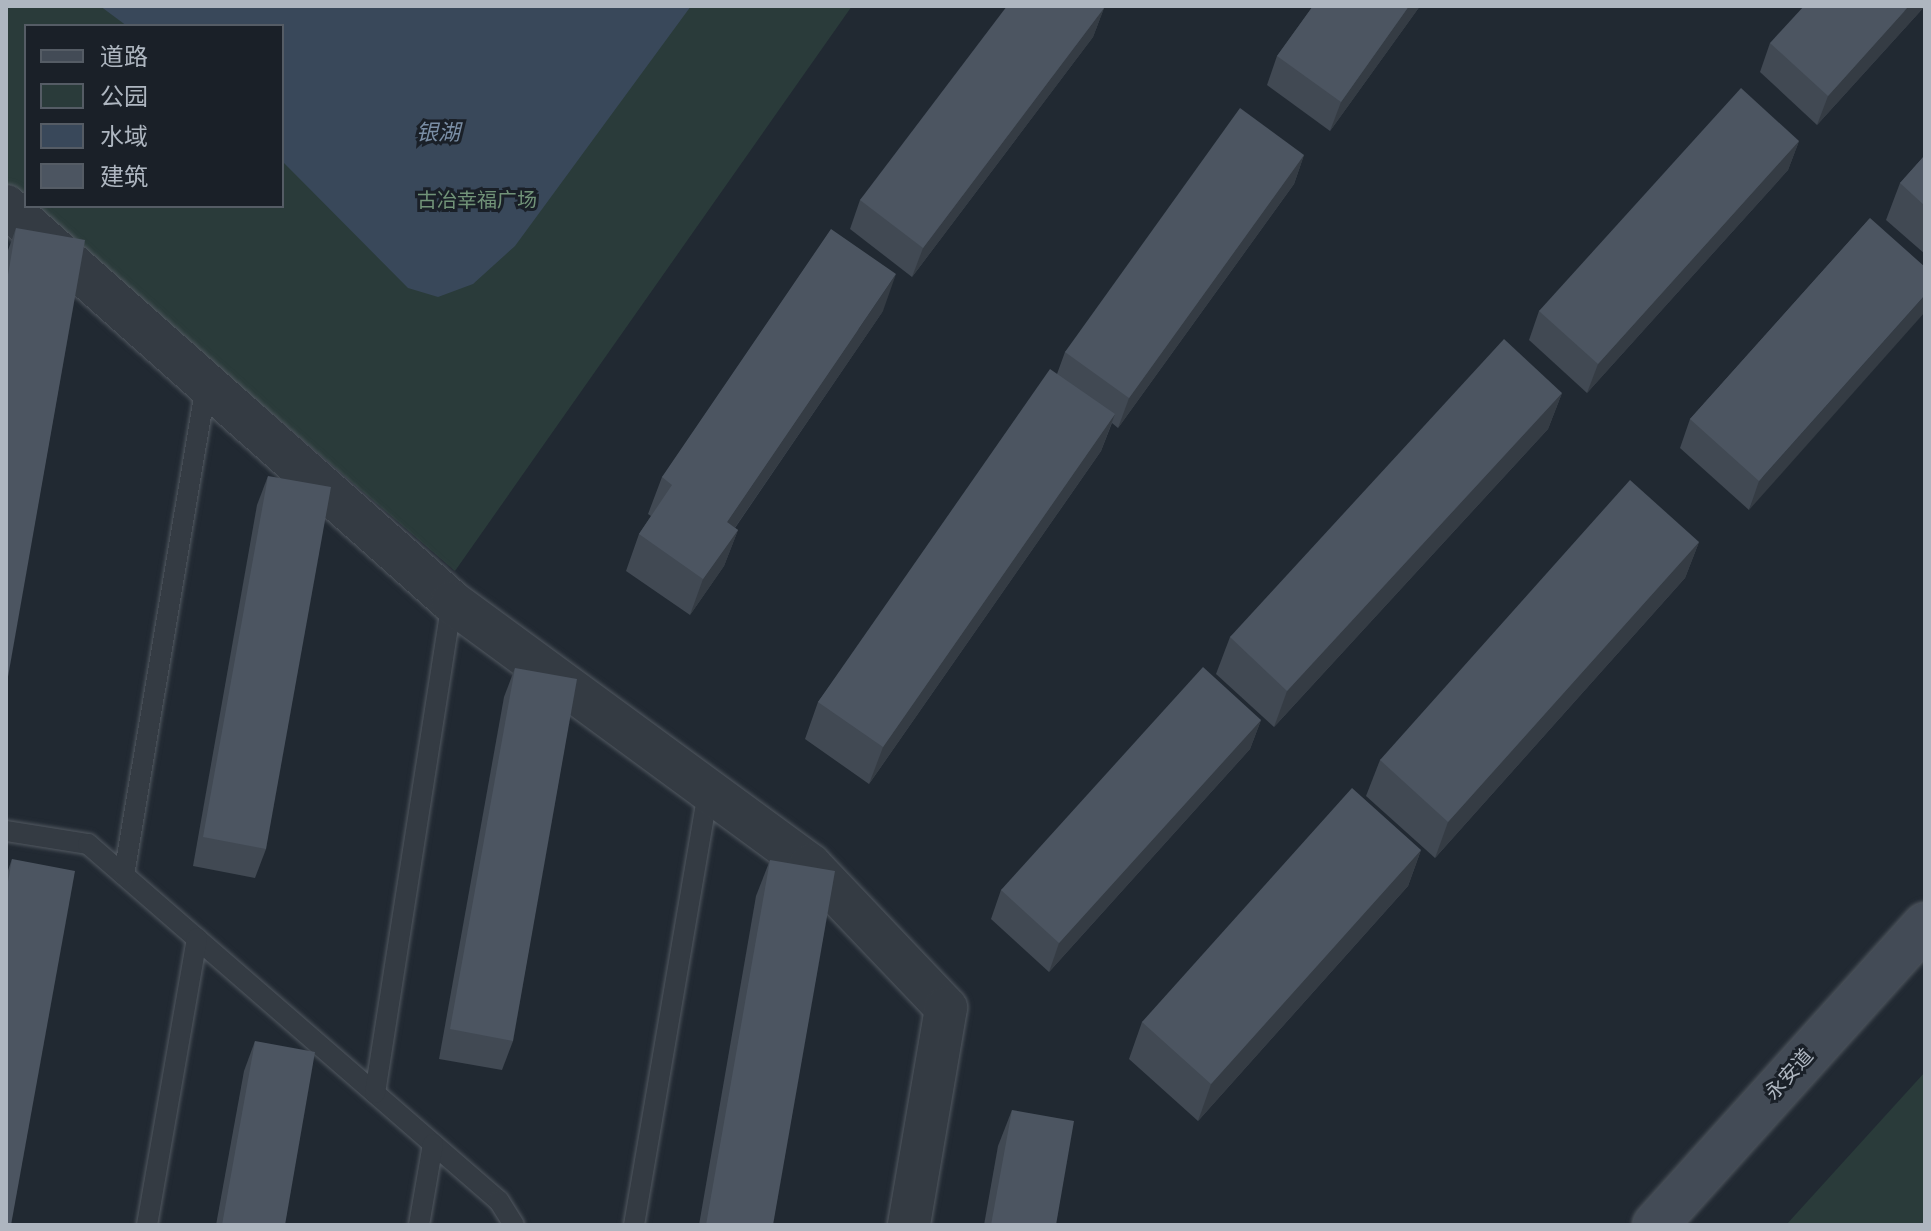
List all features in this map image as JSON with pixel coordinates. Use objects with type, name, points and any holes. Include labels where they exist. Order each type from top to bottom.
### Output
[{"type":"main road","name":"永安道","points":[[1655,1225],[1925,925]]},
{"type":"street","points":[[6,206],[452,602],[810,865],[946,1008],[909,1225]]},
{"type":"lane","points":[[124,875],[206,383]]},
{"type":"lane","points":[[375,1093],[452,602]]},
{"type":"lane","points":[[634,1225],[708,790]]},
{"type":"lane","points":[[6,831],[88,844],[499,1201],[514,1225]]},
{"type":"lane","points":[[147,1225],[197,938]]},
{"type":"lane","points":[[419,1225],[433,1144]]},
{"type":"green space","name":"古冶幸福广场","points":[[6,6],[852,6],[455,571],[33,208],[284,208],[284,24],[24,24],[24,199],[6,184]]},
{"type":"green space","points":[[1925,1072],[1925,1225],[1786,1225]]},
{"type":"water","name":"银湖","points":[[100,6],[691,6],[515,246],[473,284],[438,297],[408,288],[284,163],[284,24],[124,24]]},
{"type":"building","points":[[1007,6],[1104,8],[923,248],[860,200]]},
{"type":"building","points":[[1313,6],[1409,6],[1341,102],[1277,56]]},
{"type":"building","points":[[1804,6],[1909,6],[1828,96],[1770,43]]},
{"type":"building","points":[[1741,88],[1799,141],[1598,364],[1539,311]]},
{"type":"building","points":[[1240,108],[1304,155],[1129,398],[1065,352]]},
{"type":"building","points":[[1925,155],[1925,206],[1900,183]]},
{"type":"building","points":[[1870,218],[1925,267],[1925,295],[1759,481],[1690,419]]},
{"type":"building","points":[[16,228],[85,240],[6,688],[6,287]]},
{"type":"building","points":[[831,229],[896,274],[727,522],[738,530],[703,579],[639,534],[672,485],[662,477]]},
{"type":"building","points":[[1504,339],[1562,393],[1287,691],[1230,637]]},
{"type":"building","points":[[1050,369],[1115,414],[883,747],[818,702]]},
{"type":"building","points":[[268,476],[331,487],[266,849],[203,837]]},
{"type":"building","points":[[1630,480],[1699,542],[1448,822],[1380,760]]},
{"type":"building","points":[[1203,667],[1261,720],[1059,943],[1001,890]]},
{"type":"building","points":[[515,668],[577,679],[513,1041],[450,1029]]},
{"type":"building","points":[[1352,788],[1421,850],[1211,1084],[1142,1022]]},
{"type":"building","points":[[12,859],[75,871],[11,1225],[6,1225],[6,893]]},
{"type":"building","points":[[770,860],[835,871],[773,1225],[706,1225]]},
{"type":"building","points":[[255,1041],[315,1052],[285,1225],[222,1225]]},
{"type":"building","points":[[1012,1110],[1074,1121],[1056,1225],[991,1225]]}]
